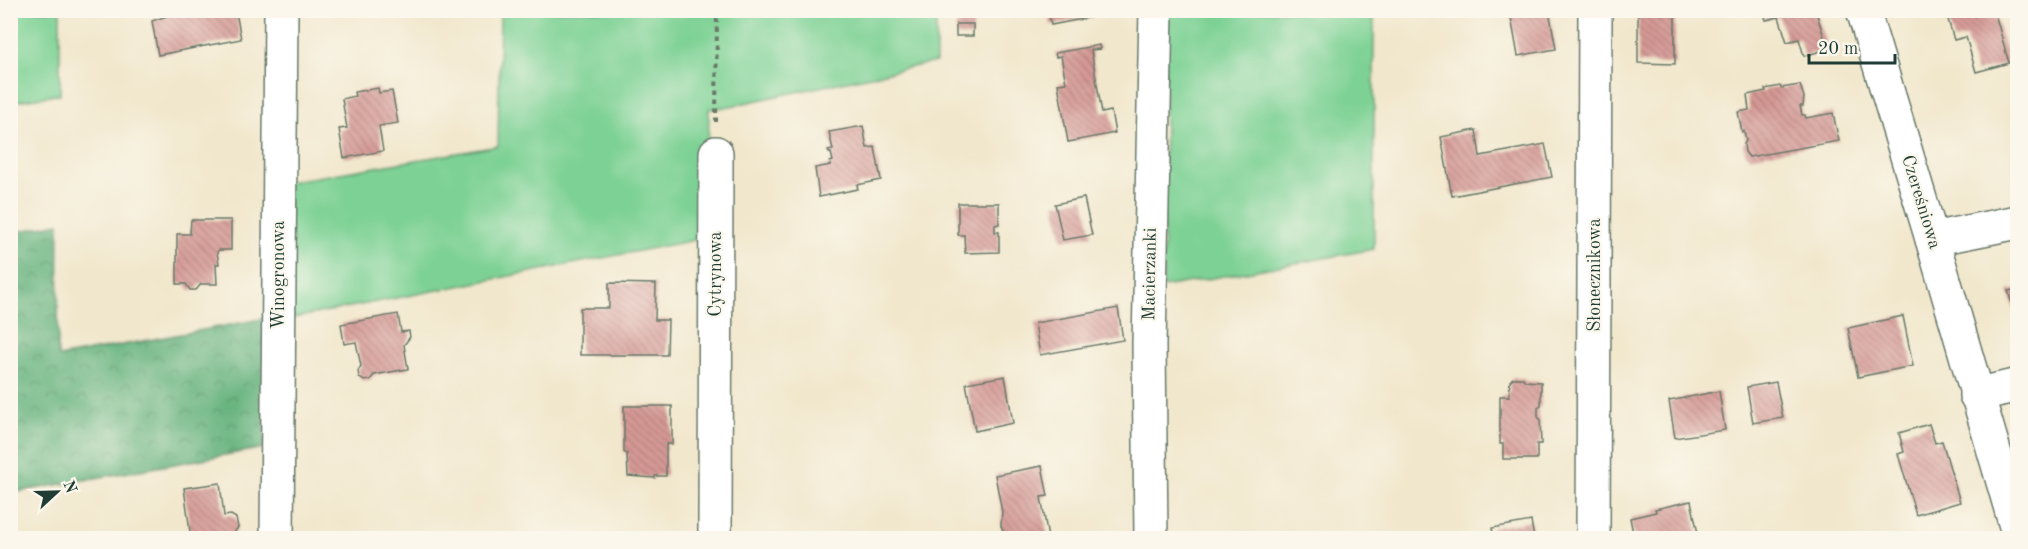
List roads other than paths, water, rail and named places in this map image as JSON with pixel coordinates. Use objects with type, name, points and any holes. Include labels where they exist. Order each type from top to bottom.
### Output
[{"type":"street","name":"Winogronowa","points":[[277,538],[281,10]]},
{"type":"street","name":"Macierzanki","points":[[1151,538],[1149,345],[1156,10]]},
{"type":"street","name":"Słonecznikowa","points":[[1593,538],[1595,10]]},
{"type":"street","name":"Czereśniowa","points":[[1863,10],[2018,533]]},
{"type":"street","name":"Cytrynowa","points":[[715,538],[716,153]]},
{"type":"street","points":[[1932,239],[2018,222]]},
{"type":"street","points":[[1976,395],[2018,385]]}]
